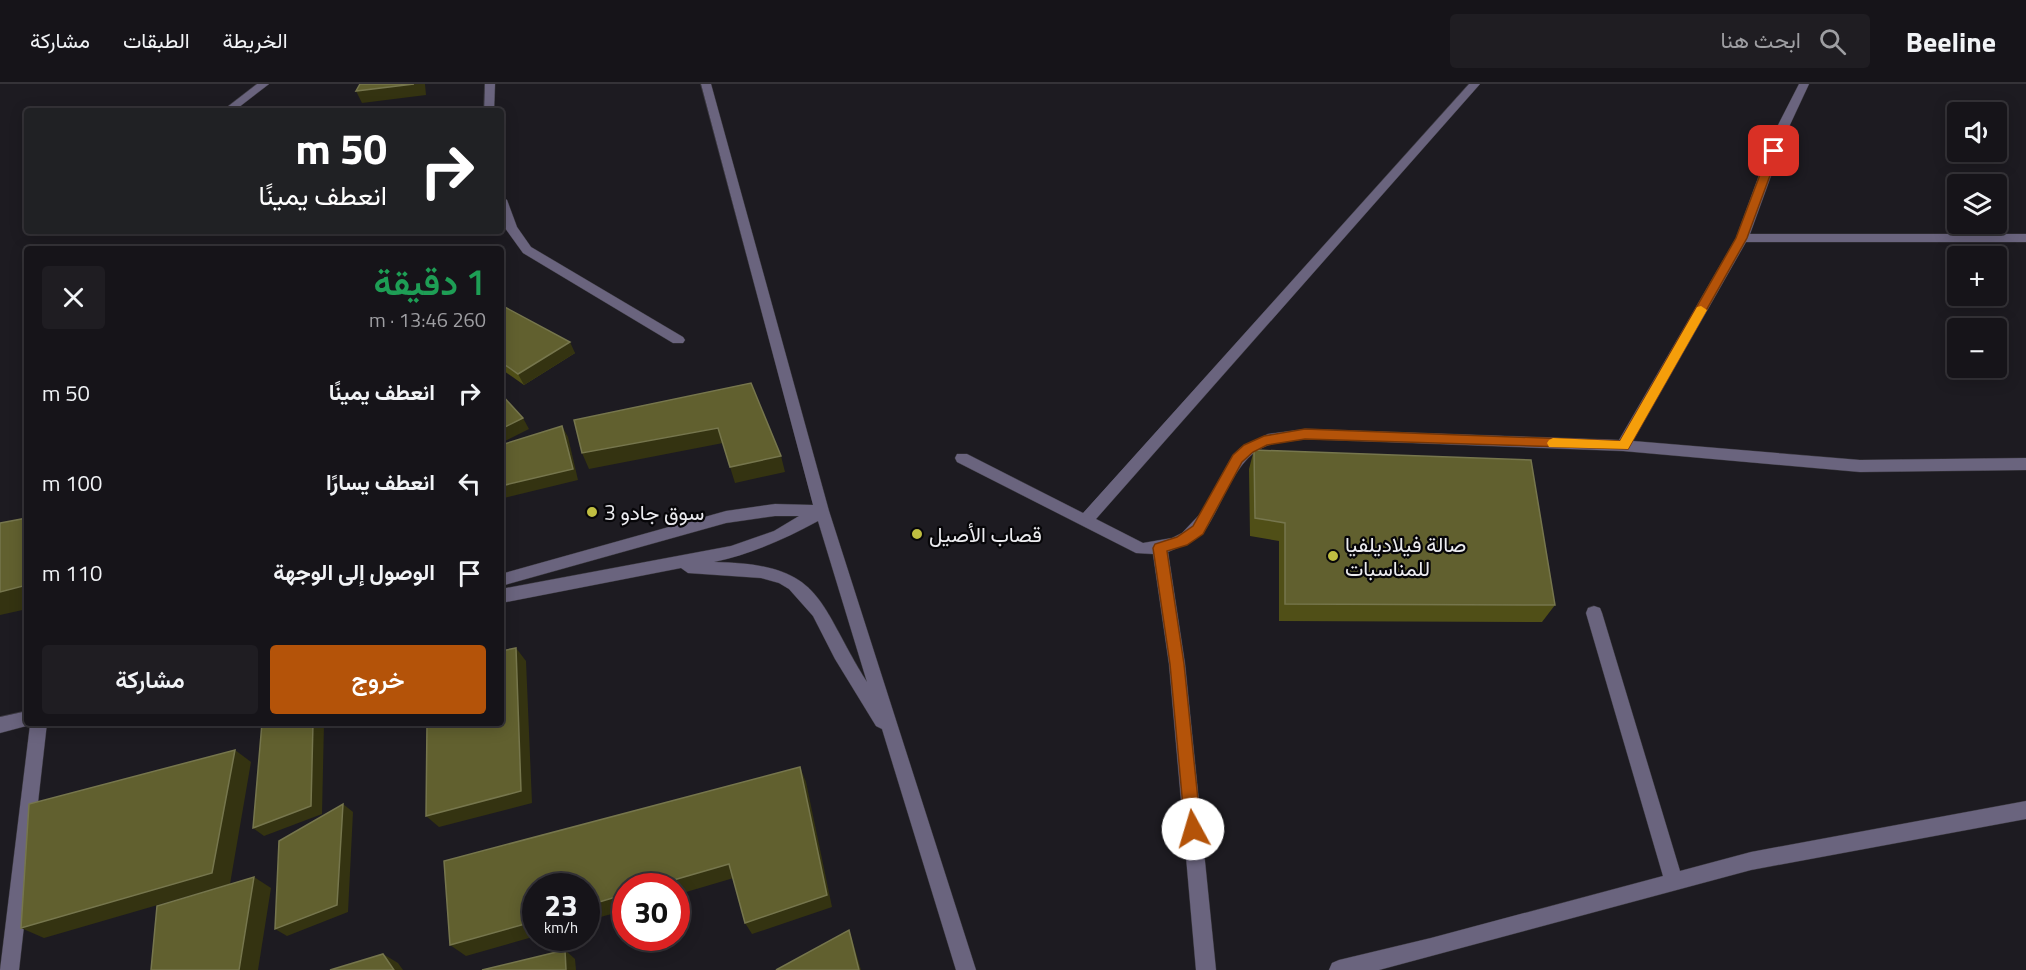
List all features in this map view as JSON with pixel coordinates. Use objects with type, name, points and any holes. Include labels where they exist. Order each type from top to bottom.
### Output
[{"type":"street","points":[[231,108],[264,84]]},
{"type":"street","points":[[489,108],[490,84]]},
{"type":"street","points":[[706,84],[822,511],[966,970]]},
{"type":"street","points":[[1085,521],[1475,84]]},
{"type":"street","points":[[1623,446],[1742,238],[1782,129],[1804,84]]},
{"type":"street","points":[[504,208],[511,228],[526,250],[678,340]]},
{"type":"street","points":[[1742,238],[2026,238]]},
{"type":"street","points":[[962,458],[1141,549],[1160,548],[1182,541],[1198,530],[1237,459],[1248,449],[1264,441],[1284,436],[1305,434],[1623,446],[1860,466],[2026,464]]},
{"type":"street","points":[[504,579],[726,517],[775,510],[822,511]]},
{"type":"street","points":[[504,595],[731,552],[779,535],[822,511]]},
{"type":"street","points":[[1160,548],[1177,664],[1206,970]]},
{"type":"street","points":[[667,565],[767,573],[785,578],[800,588],[812,600],[894,740]]},
{"type":"street","points":[[1594,613],[1674,882]]},
{"type":"street","points":[[0,725],[24,719]]},
{"type":"street","points":[[9,970],[39,726]]},
{"type":"street","points":[[1339,970],[1431,948],[1751,861],[2026,810]]},
{"type":"building","points":[[360,84],[414,84],[356,91]]},
{"type":"building","points":[[504,307],[570,342],[518,374],[504,364]]},
{"type":"building","points":[[751,383],[781,456],[730,467],[718,428],[582,453],[574,420]]},
{"type":"building","points":[[504,397],[523,418],[504,428]]},
{"type":"building","points":[[562,426],[573,469],[504,485],[504,444]]},
{"type":"building","points":[[1254,450],[1531,460],[1555,605],[1285,604],[1285,523],[1255,518]]},
{"type":"building","points":[[24,519],[24,586],[0,592],[0,523]]},
{"type":"building","points":[[516,648],[521,791],[426,816],[427,726],[504,726],[504,650]]},
{"type":"building","points":[[262,726],[313,726],[311,806],[253,828]]},
{"type":"building","points":[[235,750],[212,873],[21,928],[29,804]]},
{"type":"building","points":[[800,767],[827,895],[745,923],[729,864],[690,875],[690,873],[612,873],[612,898],[600,902],[600,873],[522,873],[522,925],[450,945],[444,861]]},
{"type":"building","points":[[343,804],[337,905],[275,929],[279,841]]},
{"type":"building","points":[[254,877],[239,970],[151,970],[157,906]]},
{"type":"building","points":[[849,930],[859,970],[776,970]]},
{"type":"building","points":[[561,951],[565,951],[566,970],[482,970]]},
{"type":"building","points":[[383,954],[394,970],[330,970]]},
{"type":"slow traffic","points":[[1553,443],[1623,446],[1701,310]]},
{"type":"place","name":"سوق جادو 3","points":[[592,512]]},
{"type":"place","name":"قصاب الأصيل","points":[[917,534]]},
{"type":"place","name":"صالة فيلاديلفيا للمناسبات","points":[[1333,556]]},
{"type":"route","points":[[1193,829],[1177,664],[1160,548],[1182,541],[1198,530],[1237,459],[1248,449],[1264,441],[1284,436],[1305,434],[1623,446],[1742,238],[1774,151]]}]
